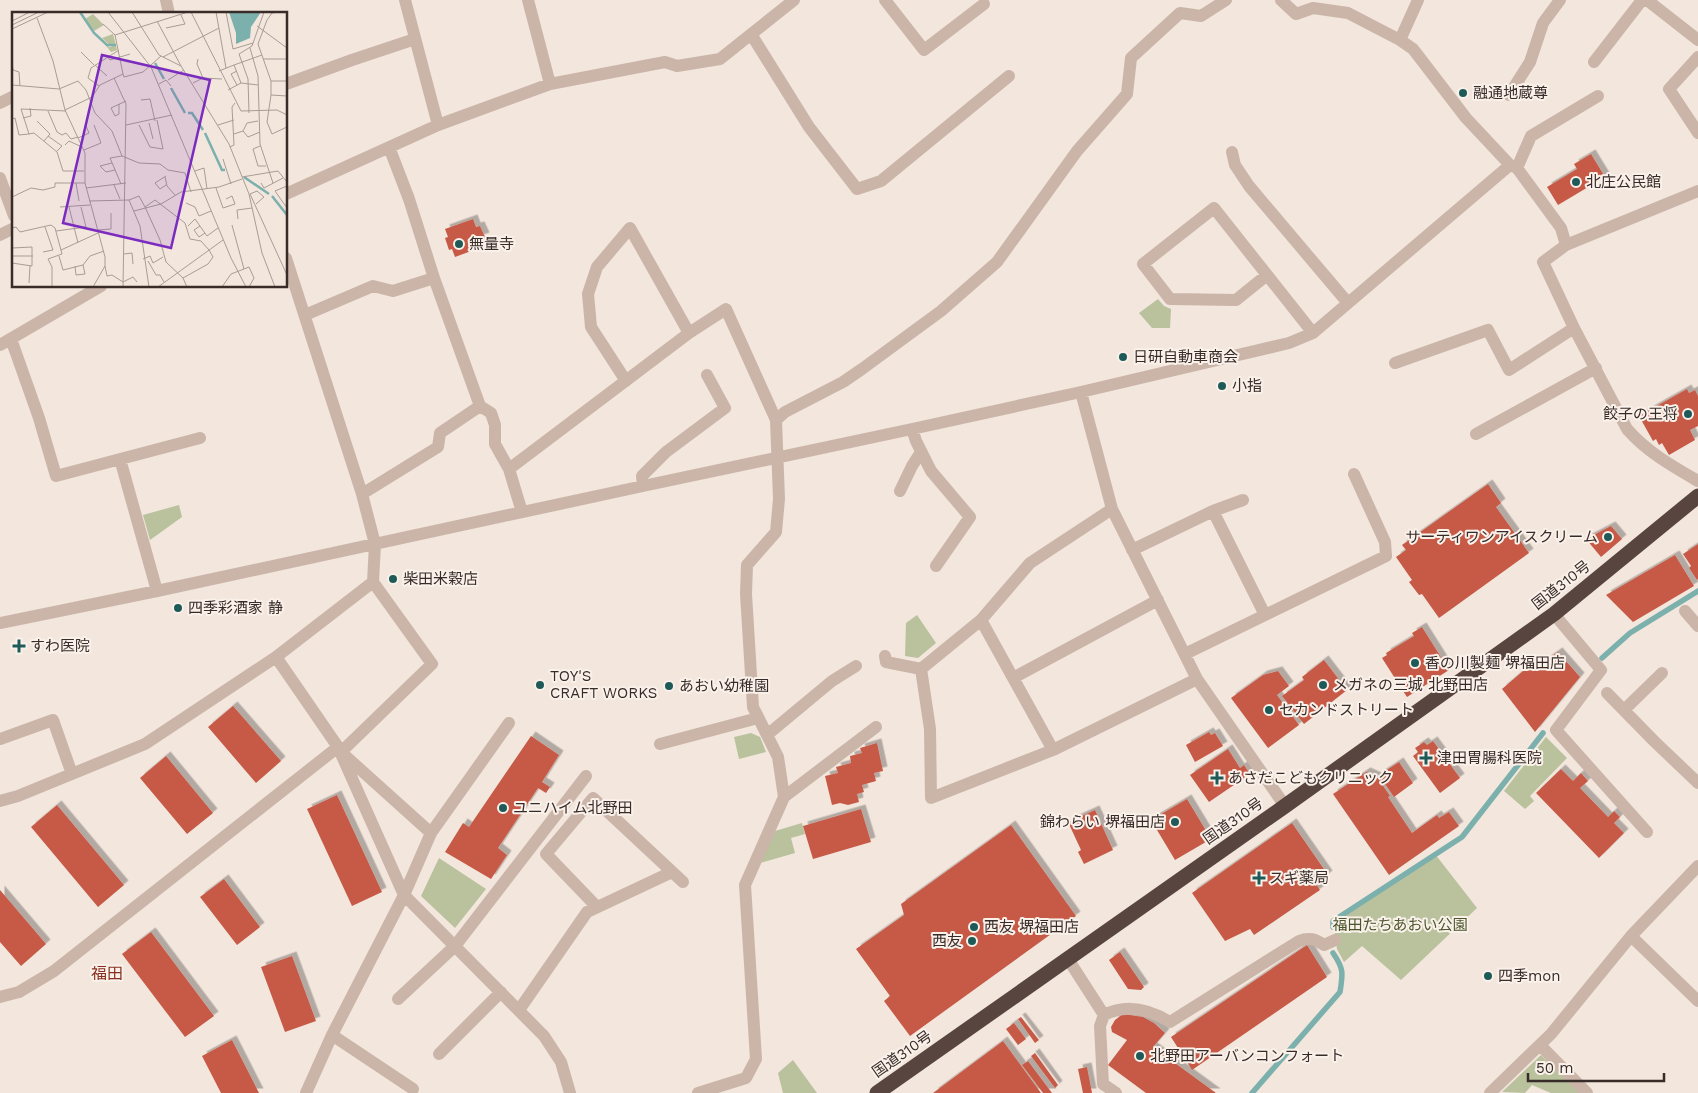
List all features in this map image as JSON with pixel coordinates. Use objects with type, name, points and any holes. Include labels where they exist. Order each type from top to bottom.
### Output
[{"type":"highway","name":"国道310号","points":[[877,1093],[1554,614],[1698,496]]},
{"type":"street","points":[[405,0],[438,125]]},
{"type":"street","points":[[528,0],[550,84]]},
{"type":"street","points":[[776,0],[777,13]]},
{"type":"street","points":[[288,193],[438,125],[550,84],[666,62],[677,66],[720,59],[794,0]]},
{"type":"street","points":[[885,0],[924,50],[984,4]]},
{"type":"street","points":[[776,420],[785,412],[843,382],[862,369],[941,311],[997,262],[1077,151],[1127,94],[1131,58],[1180,14],[1201,16],[1226,0]]},
{"type":"street","points":[[1281,0],[1296,14],[1313,8],[1348,13],[1400,40],[1413,49],[1466,118],[1514,167],[1561,228],[1566,244]]},
{"type":"street","points":[[1400,40],[1418,0]]},
{"type":"street","points":[[1509,95],[1530,62],[1542,22],[1560,0]]},
{"type":"street","points":[[1594,62],[1642,0]]},
{"type":"street","points":[[1648,0],[1698,40]]},
{"type":"street","points":[[751,34],[809,127],[857,189],[881,180],[1009,76]]},
{"type":"street","points":[[288,83],[415,39]]},
{"type":"street","points":[[1698,57],[1669,90],[1698,134]]},
{"type":"street","points":[[0,623],[912,429],[1082,392],[1289,343],[1313,333],[1514,167],[1531,136],[1598,96]]},
{"type":"street","points":[[0,103],[12,97]]},
{"type":"street","points":[[389,147],[409,199],[434,278],[480,406],[491,413],[495,425],[495,444],[509,469],[522,512]]},
{"type":"street","points":[[1232,152],[1235,165],[1249,186],[1348,304]]},
{"type":"street","points":[[0,178],[12,211]]},
{"type":"street","points":[[1698,191],[1566,244],[1543,262],[1574,328],[1627,429],[1636,439],[1666,463],[1698,481]]},
{"type":"street","points":[[1267,275],[1236,300],[1170,299],[1143,264],[1214,208],[1313,333]]},
{"type":"street","points":[[626,381],[591,327],[588,294],[597,267],[630,228],[689,333]]},
{"type":"street","points":[[0,235],[12,229]]},
{"type":"street","points":[[0,997],[19,992],[54,971],[339,749],[432,664],[373,582],[375,544],[362,494],[288,264]]},
{"type":"street","points":[[305,314],[373,286],[393,291],[434,278]]},
{"type":"street","points":[[98,288],[5,342],[39,418],[56,476],[200,438]]},
{"type":"street","points":[[509,469],[689,333],[726,309],[776,420],[779,499],[776,532],[748,565],[746,594],[753,707],[778,757],[784,798]]},
{"type":"street","points":[[1395,363],[1488,330],[1509,370],[1574,328]]},
{"type":"street","points":[[1476,434],[1596,368]]},
{"type":"street","points":[[643,486],[642,476],[666,452],[725,408],[707,375]]},
{"type":"street","points":[[1082,392],[1112,509],[1132,550],[1197,678],[1285,806]]},
{"type":"street","points":[[362,494],[438,447],[440,433],[480,406]]},
{"type":"street","points":[[912,429],[931,471],[970,517],[936,566]]},
{"type":"street","points":[[900,491],[921,452]]},
{"type":"street","points":[[120,459],[157,591]]},
{"type":"street","points":[[1185,654],[1386,556],[1385,542],[1354,474]]},
{"type":"street","points":[[1132,550],[1213,511],[1243,500]]},
{"type":"street","points":[[921,669],[981,620],[1030,563],[1112,509]]},
{"type":"street","points":[[1213,511],[1265,615]]},
{"type":"street","points":[[0,801],[18,796],[145,744],[276,658],[373,582]]},
{"type":"street","points":[[1013,678],[1158,600]]},
{"type":"street","points":[[1685,611],[1698,626]]},
{"type":"street","points":[[1554,614],[1600,670],[1556,730],[1647,832]]},
{"type":"street","points":[[981,620],[1053,750]]},
{"type":"street","points":[[885,656],[886,662],[921,669]]},
{"type":"street","points":[[276,658],[339,749],[404,895],[544,1036],[561,1062],[570,1093]]},
{"type":"street","points":[[767,735],[832,681],[856,666]]},
{"type":"street","points":[[921,669],[930,729],[931,798],[1053,750],[1197,678]]},
{"type":"street","points":[[1624,710],[1662,673]]},
{"type":"street","points":[[1607,693],[1698,783]]},
{"type":"street","points":[[660,744],[758,718]]},
{"type":"street","points":[[0,739],[53,720],[72,774]]},
{"type":"street","points":[[306,1093],[332,1035],[404,895],[431,834],[509,723]]},
{"type":"street","points":[[698,1093],[746,1078],[756,1059],[745,885],[784,798],[876,727]]},
{"type":"street","points":[[339,749],[431,834]]},
{"type":"street","points":[[398,999],[455,946],[586,776]]},
{"type":"street","points":[[597,907],[546,854],[593,798],[683,882]]},
{"type":"street","points":[[1490,1093],[1551,1034],[1631,936],[1698,866]]},
{"type":"street","points":[[519,1010],[588,912],[672,872]]},
{"type":"street","points":[[1631,936],[1698,1001]]},
{"type":"street","points":[[1116,1093],[1103,1084],[1100,1026],[1104,1015],[1120,1008],[1140,1009],[1170,1022],[1299,941],[1306,938],[1316,940],[1324,945],[1335,940]]},
{"type":"street","points":[[1068,959],[1104,1015]]},
{"type":"street","points":[[439,1054],[501,992]]},
{"type":"street","points":[[332,1035],[413,1089]]},
{"type":"street","points":[[1540,1045],[1591,1092]]},
{"type":"green space","points":[[1158,299],[1164,306],[1171,309],[1170,328],[1152,328],[1139,313]]},
{"type":"green space","points":[[179,505],[182,517],[150,540],[143,515]]},
{"type":"green space","points":[[917,615],[936,643],[918,658],[905,656],[906,623]]},
{"type":"green space","points":[[751,733],[760,737],[766,752],[739,759],[734,737]]},
{"type":"green space","points":[[1546,737],[1567,758],[1530,796],[1534,801],[1525,809],[1504,791]]},
{"type":"green space","points":[[802,823],[805,834],[791,838],[795,853],[760,863],[775,831]]},
{"type":"green space","name":"福田たちあおい公園","points":[[1435,854],[1477,908],[1401,980],[1362,946],[1344,962],[1337,949],[1333,921]]},
{"type":"green space","points":[[439,858],[486,889],[455,928],[421,896]]},
{"type":"green space","points":[[1541,1055],[1580,1093],[1551,1093],[1532,1085],[1525,1093],[1502,1092]]},
{"type":"green space","points":[[793,1060],[817,1093],[783,1093],[778,1073]]},
{"type":"building","name":"北庄公民館","points":[[1591,154],[1605,177],[1558,205],[1547,187],[1577,169],[1574,164]]},
{"type":"building","points":[[473,219],[476,227],[480,226],[485,237],[479,239],[482,247],[455,257],[452,249],[449,250],[445,238],[448,237],[445,229]]},
{"type":"building","points":[[1687,389],[1689,393],[1695,390],[1698,396],[1698,426],[1690,430],[1695,440],[1669,455],[1662,443],[1659,445],[1656,439],[1653,441],[1639,416]]},
{"type":"building","points":[[1488,484],[1501,503],[1496,507],[1529,553],[1439,618],[1422,594],[1419,595],[1409,582],[1412,580],[1396,557],[1406,550],[1402,545]]},
{"type":"building","points":[[1611,526],[1622,539],[1601,557],[1586,539]]},
{"type":"building","points":[[1698,544],[1698,579],[1697,580],[1683,554]]},
{"type":"building","points":[[1675,555],[1694,586],[1633,622],[1606,595]]},
{"type":"building","points":[[1422,627],[1449,670],[1407,697],[1382,658],[1387,655],[1386,653],[1414,636],[1412,633]]},
{"type":"building","points":[[1558,652],[1580,677],[1535,732],[1502,689],[1529,666],[1532,670]]},
{"type":"building","points":[[1324,660],[1347,690],[1304,724],[1282,696],[1304,680],[1302,677]]},
{"type":"building","points":[[1278,671],[1289,686],[1277,695],[1299,725],[1268,748],[1231,698],[1263,675]]},
{"type":"building","points":[[233,706],[281,761],[256,783],[208,727]]},
{"type":"building","points":[[1209,732],[1211,735],[1215,733],[1223,746],[1195,762],[1186,745]]},
{"type":"building","name":"ユニハイム北野田","points":[[531,736],[559,755],[542,782],[550,787],[546,793],[538,788],[498,848],[507,855],[491,879],[445,852],[463,823],[469,827]]},
{"type":"building","points":[[1433,741],[1460,778],[1440,793],[1413,756],[1418,752],[1415,748],[1424,742],[1427,745]]},
{"type":"building","points":[[877,743],[883,771],[874,773],[876,781],[862,785],[864,792],[857,794],[859,802],[848,805],[840,803],[832,805],[825,776],[838,773],[836,767],[851,763],[850,756],[862,753],[860,748]]},
{"type":"building","points":[[1228,749],[1240,768],[1244,765],[1250,774],[1209,802],[1190,775]]},
{"type":"building","points":[[166,756],[213,813],[187,834],[140,778]]},
{"type":"building","points":[[1399,762],[1413,783],[1394,797],[1379,775]]},
{"type":"building","points":[[1561,769],[1573,781],[1581,773],[1588,781],[1580,788],[1608,817],[1614,811],[1620,817],[1614,823],[1624,833],[1599,858],[1536,793]]},
{"type":"building","points":[[1366,772],[1377,777],[1412,833],[1437,815],[1439,818],[1449,812],[1459,826],[1389,875],[1333,794]]},
{"type":"building","points":[[337,795],[382,892],[352,906],[307,809]]},
{"type":"building","points":[[1187,799],[1211,839],[1175,860],[1151,820]]},
{"type":"building","points":[[57,805],[124,885],[98,907],[31,827]]},
{"type":"building","points":[[861,809],[871,842],[813,859],[803,826]]},
{"type":"building","points":[[1095,810],[1113,850],[1084,864],[1078,852],[1081,850],[1068,822]]},
{"type":"building","points":[[1292,823],[1328,875],[1316,884],[1320,890],[1254,935],[1250,929],[1225,941],[1192,893]]},
{"type":"building","name":"西友 堺福田店","points":[[1011,825],[1076,916],[910,1036],[884,1001],[890,996],[856,949],[904,915],[901,904]]},
{"type":"building","points":[[224,879],[260,927],[237,945],[200,897]]},
{"type":"building","points":[[0,890],[46,944],[21,966],[0,942]]},
{"type":"building","points":[[151,932],[214,1016],[185,1037],[122,954]]},
{"type":"building","points":[[1307,945],[1327,977],[1192,1070],[1171,1037]]},
{"type":"building","points":[[1120,952],[1144,987],[1141,990],[1128,989],[1109,960]]},
{"type":"building","points":[[292,956],[316,1021],[285,1032],[261,967]]},
{"type":"building","name":"北野田アーバンコンフォート","points":[[1123,1014],[1143,1017],[1154,1023],[1165,1033],[1153,1047],[1216,1093],[1146,1093],[1108,1065],[1127,1040],[1112,1032],[1111,1027],[1115,1020]]},
{"type":"building","points":[[1021,1017],[1039,1040],[1035,1043],[1018,1019]]},
{"type":"building","points":[[1014,1023],[1026,1039],[1018,1045],[1006,1029]]},
{"type":"building","points":[[232,1040],[259,1093],[221,1093],[202,1056]]},
{"type":"building","points":[[1003,1041],[1041,1093],[933,1093]]},
{"type":"building","points":[[1035,1053],[1058,1085],[1055,1088],[1031,1056]]},
{"type":"building","points":[[1028,1061],[1052,1093],[1043,1093],[1022,1065]]},
{"type":"building","points":[[1087,1067],[1092,1093],[1083,1093],[1078,1069]]},
{"type":"waterway","points":[[1602,658],[1630,633],[1698,591]]},
{"type":"waterway","points":[[1333,927],[1333,921],[1462,837],[1543,733]]},
{"type":"waterway","points":[[1252,1093],[1340,992],[1342,971],[1333,953]]},
{"type":"place","name":"融通地蔵尊","points":[[1463,93]]},
{"type":"place","name":"北庄公民館","points":[[1576,182]]},
{"type":"place","name":"無量寺","points":[[459,244]]},
{"type":"place","name":"日研自動車商会","points":[[1123,357]]},
{"type":"place","name":"小指","points":[[1222,386]]},
{"type":"place","name":"餃子の王将","points":[[1688,414]]},
{"type":"place","name":"サーティワンアイスクリーム","points":[[1608,537]]},
{"type":"place","name":"柴田米穀店","points":[[393,579]]},
{"type":"place","name":"四季彩酒家 静","points":[[178,608]]},
{"type":"place","name":"すわ医院","points":[[19,646]]},
{"type":"place","name":"香の川製麺 堺福田店","points":[[1415,663]]},
{"type":"place","name":"TOY'S CRAFT WORKS","points":[[540,685]]},
{"type":"place","name":"メガネの三城 北野田店","points":[[1323,685]]},
{"type":"place","name":"あおい幼稚園","points":[[669,686]]},
{"type":"place","name":"セカンドストリート","points":[[1269,710]]},
{"type":"place","name":"津田胃腸科医院","points":[[1426,758]]},
{"type":"place","name":"あさだこどもクリニック","points":[[1217,778]]},
{"type":"place","name":"ユニハイム北野田","points":[[503,808]]},
{"type":"place","name":"錦わらい 堺福田店","points":[[1175,822]]},
{"type":"place","name":"スギ薬局","points":[[1259,878]]},
{"type":"place","name":"西友 堺福田店","points":[[974,927]]},
{"type":"place","name":"西友","points":[[972,941]]},
{"type":"place","name":"四季mon","points":[[1488,976]]},
{"type":"place","name":"北野田アーバンコンフォート","points":[[1140,1056]]},
{"type":"district","name":"福田","points":[[107,973]]}]
